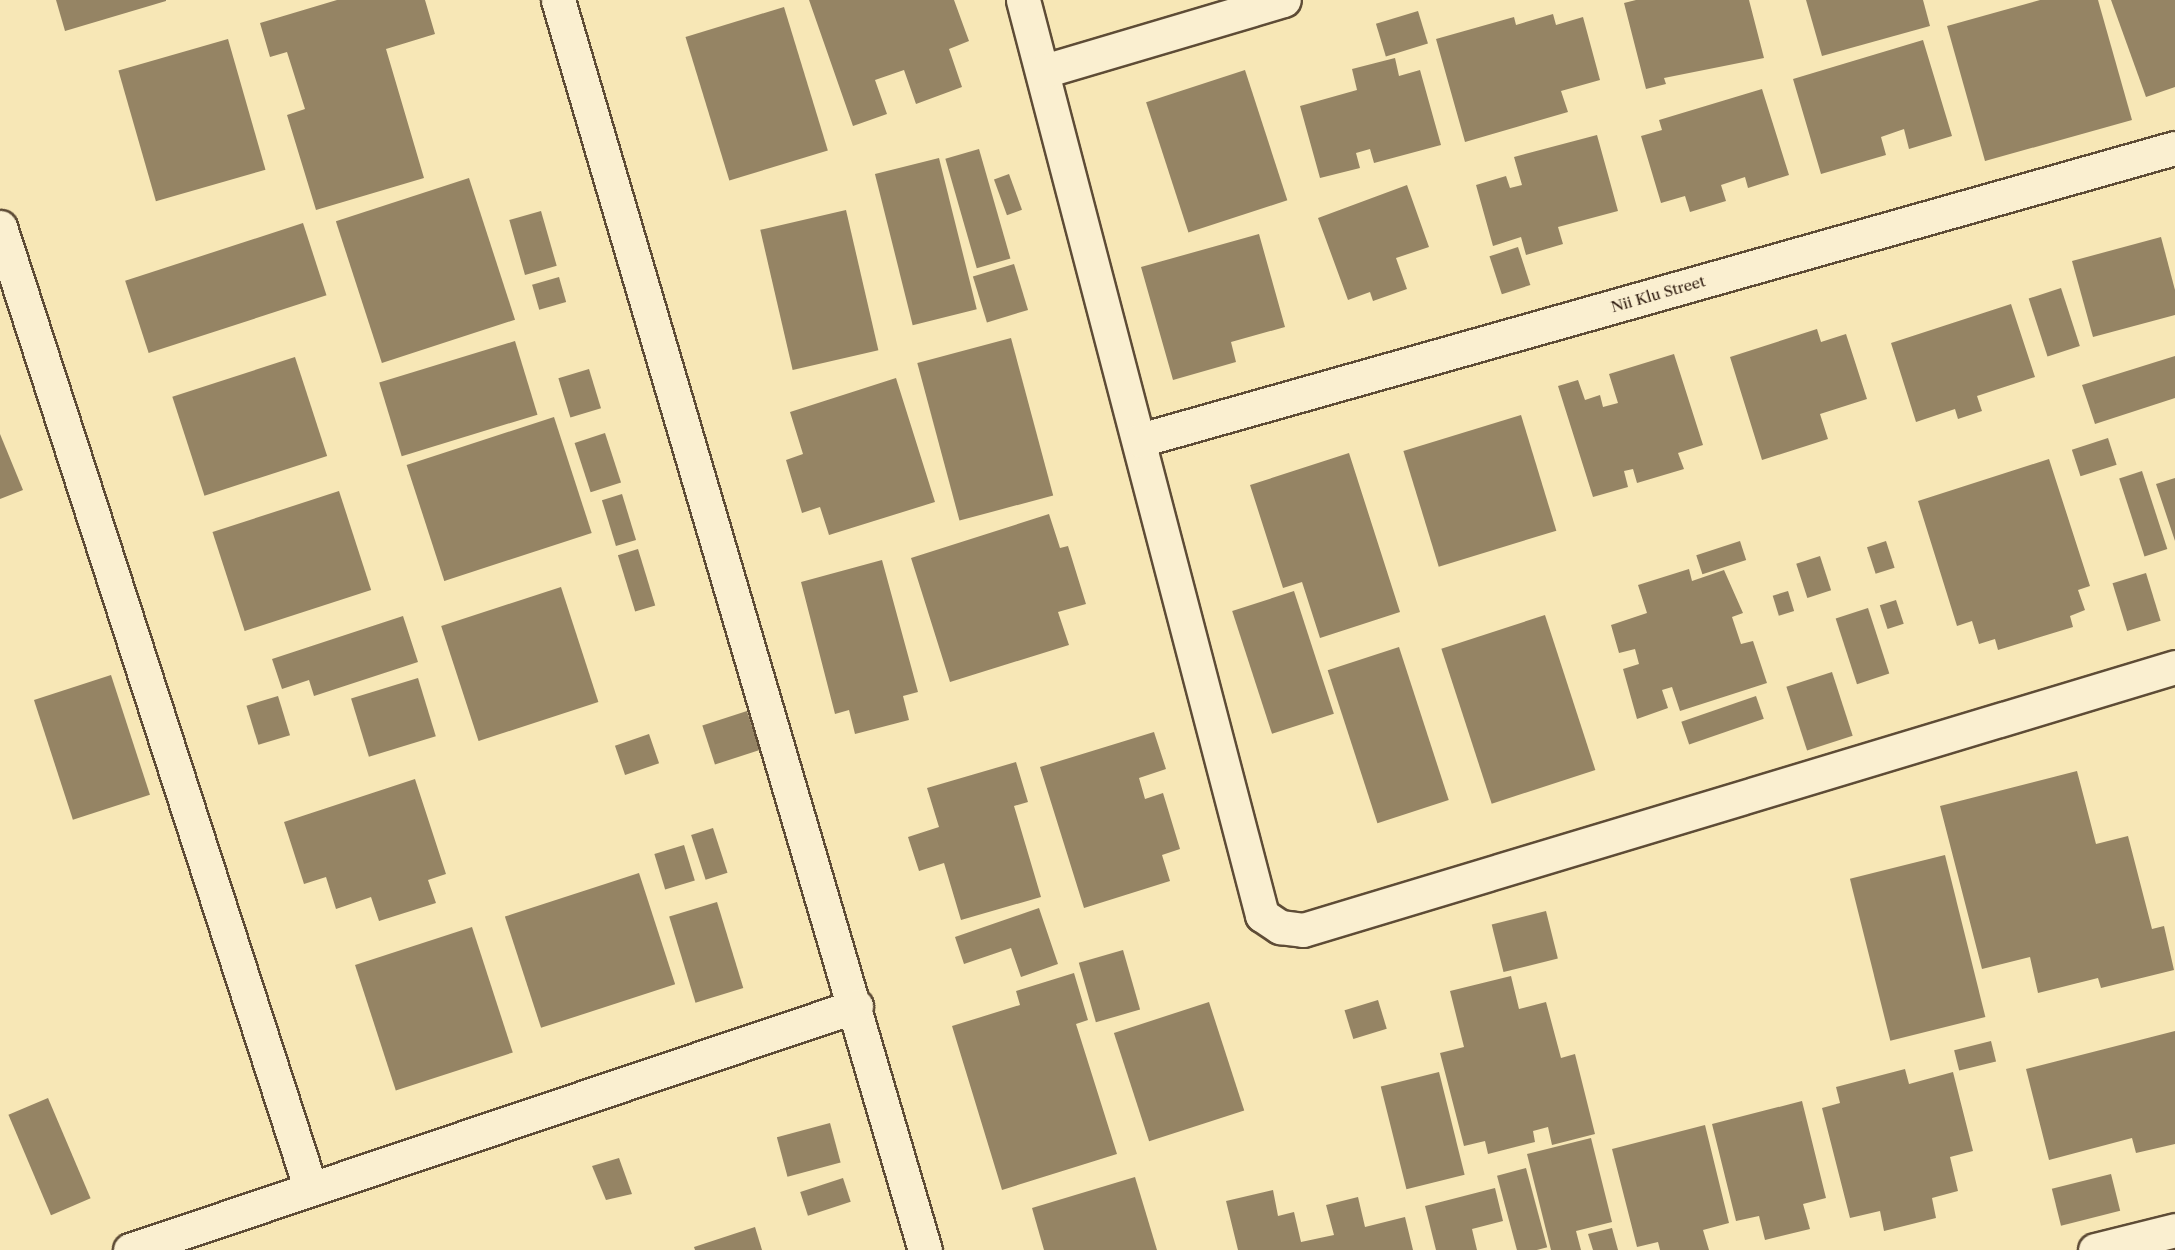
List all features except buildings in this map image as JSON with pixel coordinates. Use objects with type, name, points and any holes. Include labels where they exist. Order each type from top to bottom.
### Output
[{"type":"street","points":[[558,0],[856,1006],[925,1250]]},
{"type":"street","points":[[1023,0],[1044,71],[1262,915],[1280,927],[1303,930],[2175,667]]},
{"type":"street","points":[[1044,71],[1284,0]]},
{"type":"street","name":"Nii Klu Street","points":[[1140,440],[2175,148]]},
{"type":"street","points":[[0,227],[310,1187]]},
{"type":"street","points":[[130,1250],[310,1187],[856,1006]]},
{"type":"street","points":[[2095,1250],[2175,1230]]}]
